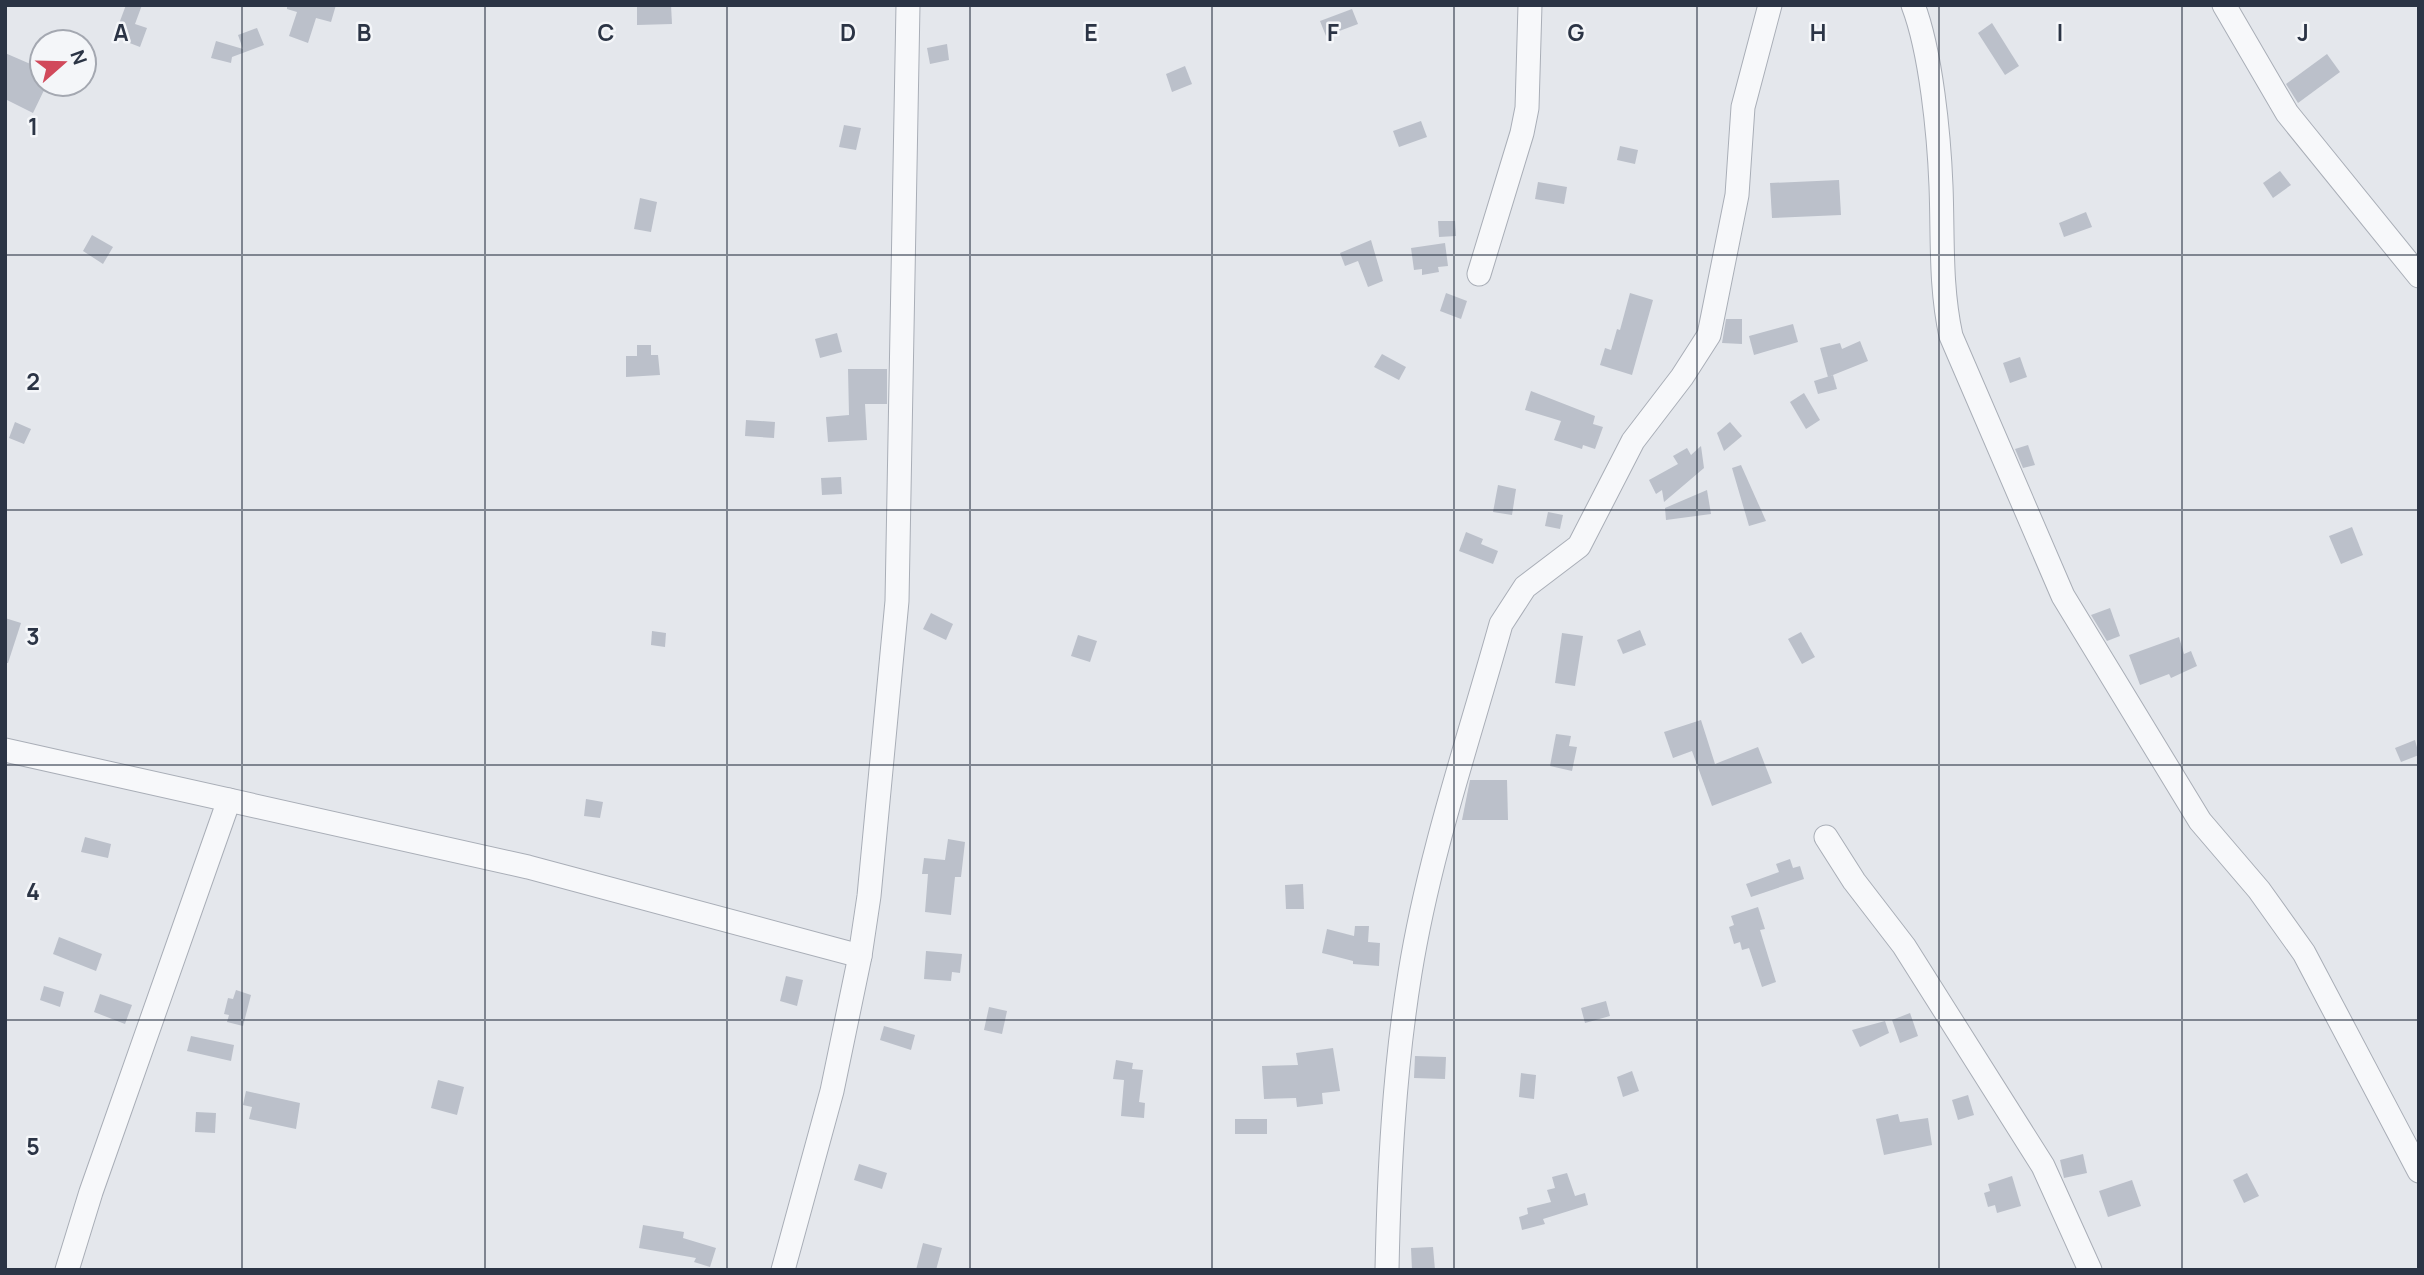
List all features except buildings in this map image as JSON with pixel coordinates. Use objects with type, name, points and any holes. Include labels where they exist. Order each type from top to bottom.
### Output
[{"type":"street","points":[[783,1270],[832,1091],[860,956],[897,601],[908,5]]},
{"type":"street","points":[[1479,274],[1522,133],[1527,108],[1530,5]]},
{"type":"street","points":[[1387,1270],[1389,1164],[1410,973],[1428,884],[1501,624],[1525,587],[1579,546],[1633,441],[1682,377],[1709,335],[1737,195],[1743,107],[1770,5]]},
{"type":"street","points":[[1913,5],[1928,63],[1941,183],[1945,305],[1951,336],[2063,596],[2200,821],[2259,890],[2304,953],[2418,1166]]},
{"type":"street","points":[[2224,5],[2236,30],[2287,113],[2419,276]]},
{"type":"street","points":[[5,750],[528,867],[860,956]]},
{"type":"street","points":[[67,1270],[91,1192],[229,800]]},
{"type":"street","points":[[1826,837],[1854,881],[1903,946],[2043,1166],[2090,1270]]}]
